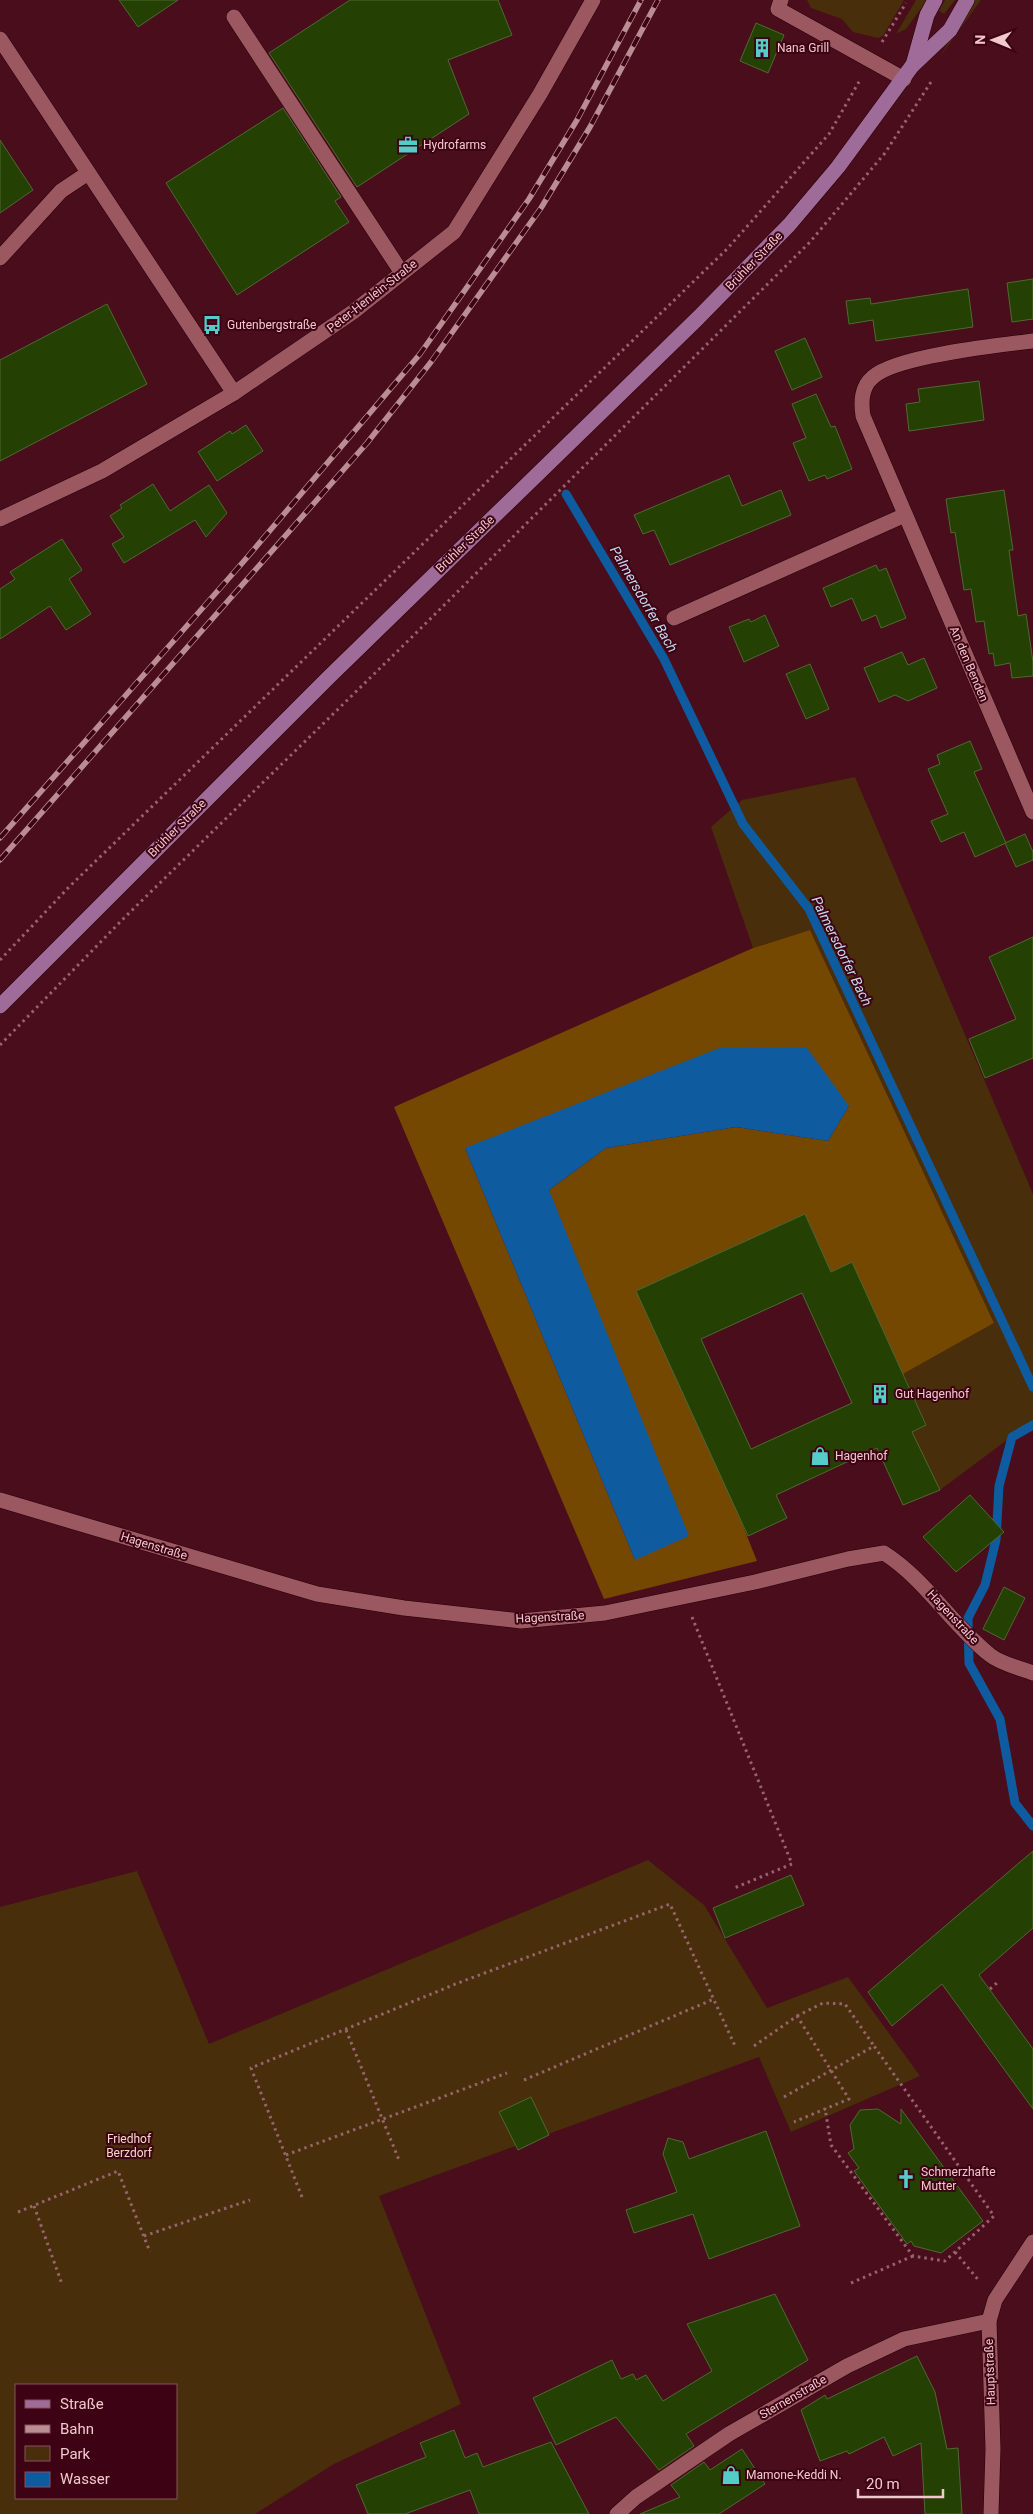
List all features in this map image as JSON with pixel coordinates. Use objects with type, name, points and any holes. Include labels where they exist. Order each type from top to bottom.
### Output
[{"type":"main road","name":"Brühler Straße","points":[[908,73],[926,14],[935,0]]},
{"type":"main road","name":"Brühler Straße","points":[[0,1006],[336,670],[705,311],[789,225],[820,189],[908,73],[950,30],[967,0]]},
{"type":"street","name":"Peter-Henlein-Straße","points":[[0,519],[102,471],[234,393],[353,312],[454,232],[540,94],[593,0]]},
{"type":"street","points":[[781,0],[778,9],[872,60],[908,73]]},
{"type":"street","points":[[234,17],[402,273]]},
{"type":"street","points":[[0,39],[234,393]]},
{"type":"street","points":[[0,258],[61,191],[88,173]]},
{"type":"street","name":"An den Benden","points":[[1033,341],[966,349],[884,369],[871,378],[862,396],[864,416],[1033,812]]},
{"type":"street","points":[[674,618],[905,515]]},
{"type":"street","name":"Hagenstraße","points":[[0,1500],[317,1594],[404,1608],[521,1620],[605,1613],[684,1597],[848,1559],[884,1554],[900,1564],[925,1586],[951,1618],[992,1657],[1033,1673]]},
{"type":"street","name":"Hauptstraße","points":[[991,2514],[993,2449],[990,2321],[995,2300],[1033,2242]]},
{"type":"street","name":"Sternenstraße","points":[[617,2514],[636,2497],[729,2434],[847,2366],[904,2339],[990,2321]]},
{"type":"path","points":[[0,960],[76,880],[727,249],[829,134],[908,0]]},
{"type":"path","points":[[684,1597],[792,1864],[732,1890]]},
{"type":"path","points":[[302,2197],[251,2068],[458,1984],[670,1904],[736,2048]]},
{"type":"path","points":[[990,1989],[998,1982]]},
{"type":"path","points":[[524,2080],[714,1999]]},
{"type":"path","points":[[754,2046],[797,2016],[823,2003],[845,2004],[994,2216],[945,2261],[913,2256],[851,2283]]},
{"type":"path","points":[[794,2122],[849,2099],[797,2016]]},
{"type":"path","points":[[346,2030],[399,2160]]},
{"type":"path","points":[[784,2097],[874,2046]]},
{"type":"path","points":[[286,2155],[507,2073]]},
{"type":"path","points":[[826,2108],[831,2145],[913,2256]]},
{"type":"path","points":[[18,2212],[118,2172],[150,2252]]},
{"type":"path","points":[[144,2236],[250,2200]]},
{"type":"path","points":[[34,2206],[62,2284]]},
{"type":"path","points":[[955,2252],[995,2300]]},
{"type":"green space","points":[[807,0],[904,0],[883,36],[878,38],[853,32],[842,19],[811,8]]},
{"type":"green space","points":[[916,0],[927,0],[906,29],[896,34]]},
{"type":"green space","points":[[945,0],[955,0],[944,14],[939,11]]},
{"type":"green space","points":[[974,0],[981,0],[939,58]]},
{"type":"green space","points":[[855,777],[1033,1194],[1033,1425],[1011,1437],[940,1490],[912,1432],[926,1424],[903,1374],[994,1323],[810,930],[753,948],[711,827],[742,800]]},
{"type":"green space","name":"Friedhof Berzdorf","points":[[648,1860],[704,1905],[767,2008],[848,1977],[920,2076],[791,2132],[759,2057],[379,2196],[461,2404],[334,2464],[255,2514],[0,2514],[0,1907],[137,1871],[209,2044]]},
{"type":"shaded area","points":[[810,930],[994,1323],[903,1374],[852,1263],[831,1272],[805,1214],[636,1291],[733,1501],[757,1561],[604,1599],[394,1107],[753,948]],"holes":[[[849,1106],[828,1141],[736,1127],[606,1148],[549,1190],[635,1560],[465,1148]]]},
{"type":"water","points":[[722,1047],[807,1048],[849,1106],[828,1141],[736,1127],[606,1148],[549,1190],[689,1536],[635,1560],[465,1148]]},
{"type":"building","points":[[119,0],[178,0],[138,27]]},
{"type":"building","points":[[350,0],[498,0],[512,35],[448,60],[469,114],[357,187],[269,53]]},
{"type":"building","name":"Nana Grill","points":[[756,23],[784,35],[768,73],[740,61]]},
{"type":"building","points":[[283,108],[341,197],[335,201],[349,222],[237,295],[166,183]]},
{"type":"building","points":[[0,140],[33,190],[0,213]]},
{"type":"building","points":[[1033,279],[1033,319],[1012,322],[1007,283]]},
{"type":"building","points":[[968,289],[973,327],[876,341],[873,320],[849,324],[846,301],[870,298],[871,304]]},
{"type":"building","points":[[107,304],[147,384],[0,461],[0,360]]},
{"type":"building","points":[[805,338],[822,377],[792,390],[775,351]]},
{"type":"building","points":[[979,381],[984,420],[909,431],[906,404],[920,402],[918,389]]},
{"type":"building","points":[[816,394],[831,427],[835,426],[852,469],[827,479],[825,475],[809,481],[793,443],[806,438],[792,404]]},
{"type":"building","points":[[246,425],[263,451],[217,481],[198,452],[230,431],[232,434]]},
{"type":"building","points":[[729,475],[742,506],[781,490],[791,515],[670,565],[654,530],[643,534],[634,515]]},
{"type":"building","points":[[153,484],[170,511],[209,485],[227,513],[206,537],[195,520],[124,563],[112,544],[124,537],[110,516],[122,508],[120,505]]},
{"type":"building","points":[[1004,490],[1013,550],[1009,550],[1018,616],[1026,614],[1033,662],[1033,676],[1012,678],[1010,663],[995,666],[993,653],[989,654],[984,621],[976,622],[971,589],[964,590],[955,532],[951,533],[946,499]]},
{"type":"building","points":[[62,539],[82,570],[69,579],[91,614],[66,630],[50,606],[0,639],[0,589],[15,579],[10,572]]},
{"type":"building","points":[[876,565],[879,571],[886,568],[906,618],[881,628],[876,615],[862,621],[852,598],[831,607],[823,588]]},
{"type":"building","points":[[765,615],[779,646],[744,662],[729,627],[749,619],[751,622]]},
{"type":"building","points":[[902,652],[908,665],[924,658],[937,688],[908,701],[895,695],[879,702],[864,668]]},
{"type":"building","points":[[810,664],[829,709],[806,719],[786,674]]},
{"type":"building","points":[[970,741],[982,769],[974,772],[1006,843],[975,857],[964,832],[941,842],[931,821],[948,814],[928,769],[940,764],[937,755]]},
{"type":"building","points":[[1025,834],[1033,852],[1033,860],[1016,867],[1005,843]]},
{"type":"building","points":[[1033,937],[1033,1058],[985,1078],[969,1039],[1016,1019],[989,957]]},
{"type":"building","name":"Gut Hagenhof","points":[[805,1214],[831,1272],[852,1262],[926,1425],[912,1432],[940,1490],[903,1505],[877,1448],[776,1495],[787,1518],[748,1536],[636,1291]],"holes":[[[802,1293],[852,1403],[751,1449],[701,1339]]]},
{"type":"building","points":[[970,1495],[1004,1532],[956,1572],[923,1537]]},
{"type":"building","points":[[1004,1587],[1025,1598],[1004,1640],[983,1629]]},
{"type":"building","points":[[1033,1851],[1033,1928],[979,1975],[1033,2049],[1033,2109],[942,1984],[892,2026],[868,1992]]},
{"type":"building","points":[[791,1875],[804,1905],[725,1938],[713,1908]]},
{"type":"building","points":[[531,2097],[549,2135],[518,2150],[499,2112]]},
{"type":"building","name":"Schmerzhafte Mutter","points":[[878,2109],[901,2124],[901,2109],[983,2221],[941,2253],[914,2246],[911,2241],[907,2244],[854,2171],[859,2168],[848,2153],[854,2149],[850,2125],[860,2110]]},
{"type":"building","points":[[766,2131],[800,2226],[709,2259],[693,2214],[634,2233],[626,2210],[677,2192],[663,2154],[668,2138],[683,2142],[689,2159]]},
{"type":"building","points":[[775,2294],[808,2360],[686,2434],[694,2446],[659,2470],[616,2417],[556,2445],[533,2398],[612,2360],[621,2379],[633,2374],[636,2380],[646,2375],[663,2401],[712,2371],[687,2324]]},
{"type":"building","points":[[917,2356],[935,2392],[947,2449],[958,2448],[962,2514],[925,2514],[921,2443],[893,2456],[884,2437],[849,2454],[847,2451],[820,2461],[801,2410],[825,2395],[827,2399]]},
{"type":"building","points":[[454,2430],[465,2458],[477,2453],[483,2467],[551,2442],[589,2514],[479,2514],[470,2490],[405,2514],[368,2514],[356,2485],[426,2457],[420,2443]]},
{"type":"building","points":[[742,2449],[765,2484],[719,2514],[640,2514],[680,2497],[671,2485],[704,2462],[710,2470]]},
{"type":"waterway","name":"Palmersdorfer Bach","points":[[566,494],[664,659],[743,824],[809,909],[1033,1387]]},
{"type":"waterway","name":"Palmersdorfer Bach","points":[[1033,1425],[1012,1437],[999,1486],[996,1540],[985,1585],[968,1618],[969,1663],[1000,1719],[1015,1803],[1033,1826]]},
{"type":"railway","points":[[0,838],[244,561],[420,354],[529,199],[577,120],[641,0]]},
{"type":"railway","points":[[0,860],[367,443],[431,362],[541,208],[590,127],[658,0]]},
{"type":"place","name":"Nana Grill","points":[[762,48]]},
{"type":"place","name":"Hydrofarms","points":[[408,145]]},
{"type":"place","name":"Gutenbergstraße","points":[[212,325]]},
{"type":"place","name":"Gut Hagenhof","points":[[880,1394]]},
{"type":"place","name":"Hagenhof","points":[[820,1456]]},
{"type":"place","name":"Schmerzhafte Mutter","points":[[906,2179]]},
{"type":"place","name":"Mamone-Keddi N.","points":[[731,2475]]}]
